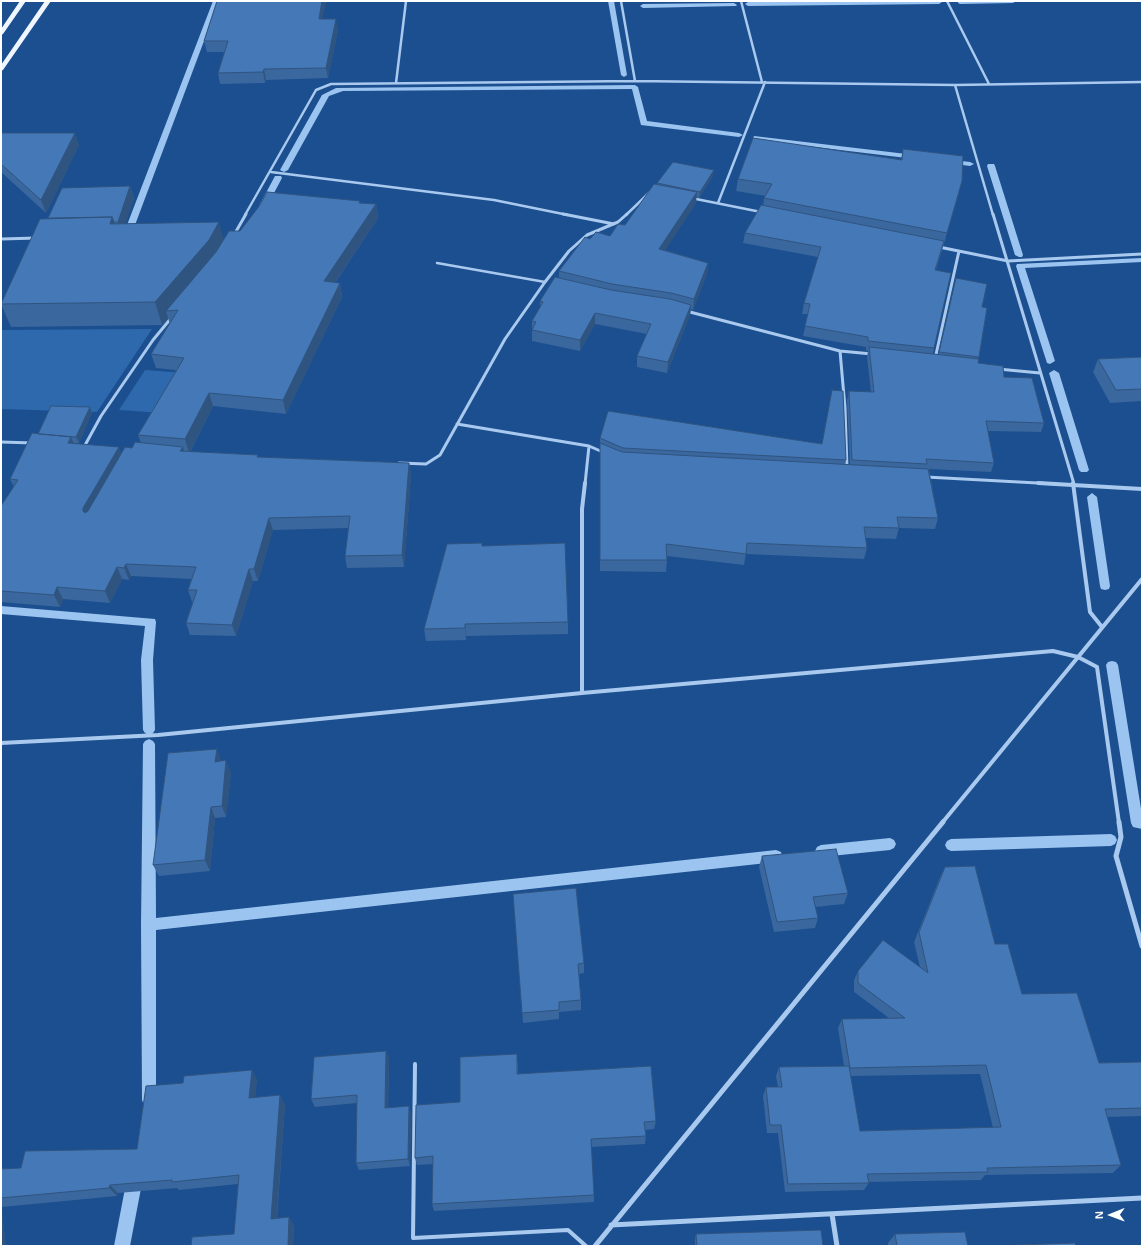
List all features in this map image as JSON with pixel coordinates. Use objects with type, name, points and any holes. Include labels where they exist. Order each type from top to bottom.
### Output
[{"type":"main road","points":[[1,32],[23,1]]},
{"type":"main road","points":[[1,69],[48,1]]},
{"type":"street","points":[[396,83],[406,1]]},
{"type":"street","points":[[621,1],[635,81]]},
{"type":"street","points":[[718,203],[764,82],[741,1]]},
{"type":"street","points":[[947,1],[989,84]]},
{"type":"street","points":[[231,241],[316,90],[331,84],[635,81],[955,85],[1142,82]]},
{"type":"street","points":[[955,85],[1074,485],[1090,612],[1102,627]]},
{"type":"street","points":[[271,172],[494,200],[614,224]]},
{"type":"street","points":[[394,463],[426,464],[440,455],[505,339],[544,282],[569,251],[587,235],[618,222],[650,191],[658,192]]},
{"type":"street","points":[[688,198],[765,212]]},
{"type":"street","points":[[226,235],[234,235]]},
{"type":"street","points":[[1,239],[40,238]]},
{"type":"street","points":[[936,247],[1008,261],[1142,254]]},
{"type":"street","points":[[934,361],[959,251]]},
{"type":"street","points":[[544,282],[552,284]]},
{"type":"street","points":[[678,309],[840,351],[879,355]]},
{"type":"street","points":[[84,447],[101,416],[148,346],[177,311]]},
{"type":"street","points":[[840,351],[845,408],[847,472]]},
{"type":"street","points":[[927,360],[942,362]]},
{"type":"street","points":[[995,368],[1040,373]]},
{"type":"street","points":[[457,424],[589,446],[609,454]]},
{"type":"street","points":[[1,442],[37,443]]},
{"type":"street","points":[[76,446],[92,448]]},
{"type":"street","points":[[582,693],[582,509],[589,446]]},
{"type":"street","points":[[918,476],[1142,489]]},
{"type":"street","points":[[595,1246],[1142,579]]},
{"type":"street","points":[[1,743],[158,735],[582,693],[1053,651],[1078,657],[1097,667],[1120,836],[1116,856],[1142,946]]},
{"type":"street","points":[[611,1225],[1142,1198]]},
{"type":"street","points":[[832,1214],[837,1246]]},
{"type":"lane","points":[[437,263],[544,282]]},
{"type":"lane","points":[[416,1064],[413,1238],[568,1230],[586,1246]]},
{"type":"shaded area","points":[[152,329],[97,412],[1,409],[1,330]]},
{"type":"shaded area","points":[[145,370],[184,373],[162,413],[119,410]]},
{"type":"building","points":[[217,1],[322,1],[319,19],[336,19],[326,68],[264,69],[263,72],[218,73],[228,41],[204,41]]},
{"type":"building","points":[[1,133],[75,133],[41,200],[1,164]]},
{"type":"building","points":[[753,138],[902,160],[903,149],[963,156],[962,181],[947,233],[764,198],[772,184],[738,179]]},
{"type":"building","points":[[673,162],[714,170],[700,192],[657,183]]},
{"type":"building","points":[[654,184],[697,192],[659,249],[708,263],[694,299],[671,293],[612,284],[559,271],[585,237],[590,239],[596,232],[610,236],[618,224],[625,225]]},
{"type":"building","points":[[130,186],[118,222],[114,222],[112,217],[48,218],[62,188]]},
{"type":"building","points":[[267,192],[360,201],[359,203],[376,204],[324,281],[340,283],[283,400],[209,393],[185,439],[138,435],[184,358],[151,354],[178,310],[166,311],[216,252],[229,231],[240,231],[260,205]]},
{"type":"building","points":[[761,205],[944,241],[935,270],[951,273],[934,348],[868,341],[868,337],[805,326],[810,304],[804,303],[821,247],[745,233]]},
{"type":"building","points":[[112,217],[110,224],[219,222],[209,240],[155,302],[1,304],[40,219]]},
{"type":"building","points":[[555,277],[611,290],[670,299],[691,305],[668,362],[637,356],[651,324],[595,313],[580,340],[532,330],[536,322],[532,321],[543,302],[540,301]]},
{"type":"building","points":[[956,278],[987,284],[982,307],[987,308],[979,357],[939,352]]},
{"type":"building","points":[[869,347],[979,359],[978,363],[1003,366],[1004,377],[1032,378],[1044,423],[986,421],[994,463],[926,459],[927,464],[852,460],[849,391],[874,392]]},
{"type":"building","points":[[1142,357],[1142,389],[1116,390],[1098,359]]},
{"type":"building","points":[[832,390],[843,391],[846,460],[623,448],[600,438],[608,411],[822,444]]},
{"type":"building","points":[[51,406],[90,407],[76,437],[38,434]]},
{"type":"building","points":[[32,433],[71,437],[68,443],[119,447],[83,508],[85,513],[88,511],[125,447],[132,448],[135,442],[183,447],[180,451],[258,455],[257,457],[409,463],[402,555],[345,556],[350,516],[269,518],[254,569],[249,569],[232,625],[186,623],[197,590],[188,590],[196,567],[126,564],[124,568],[117,567],[105,591],[57,587],[54,595],[1,591],[1,506],[18,480],[10,479]]},
{"type":"building","points":[[600,443],[622,452],[928,469],[938,518],[897,517],[899,528],[864,527],[867,548],[747,543],[746,554],[666,544],[667,560],[600,560]]},
{"type":"building","points":[[482,543],[482,546],[565,543],[568,622],[465,624],[465,628],[424,629],[447,544]]},
{"type":"building","points":[[217,749],[215,762],[226,760],[222,806],[211,807],[205,860],[153,865],[168,753]]},
{"type":"building","points":[[836,849],[848,893],[813,897],[818,918],[777,922],[762,856]]},
{"type":"building","points":[[975,866],[995,944],[1008,944],[1022,994],[1077,993],[1099,1063],[1142,1062],[1142,1108],[1105,1109],[1121,1165],[987,1168],[988,1172],[867,1174],[869,1183],[788,1184],[781,1125],[770,1125],[766,1087],[782,1087],[779,1067],[849,1066],[860,1131],[1001,1127],[986,1065],[850,1068],[842,1019],[905,1018],[858,983],[858,971],[883,940],[928,973],[919,932],[945,867]]},
{"type":"building","points":[[576,888],[584,963],[578,964],[581,1000],[559,1002],[559,1010],[522,1013],[513,894]]},
{"type":"building","points":[[386,1051],[385,1108],[409,1106],[408,1159],[356,1163],[357,1095],[311,1099],[314,1057]]},
{"type":"building","points":[[517,1054],[517,1074],[651,1066],[656,1121],[644,1122],[646,1136],[591,1139],[594,1195],[432,1204],[433,1156],[415,1158],[416,1105],[460,1102],[460,1057]]},
{"type":"building","points":[[252,1070],[249,1098],[280,1095],[271,1219],[289,1217],[288,1246],[191,1246],[192,1237],[234,1234],[239,1175],[172,1182],[172,1180],[110,1185],[109,1188],[1,1198],[1,1169],[21,1168],[25,1151],[137,1149],[146,1086],[183,1083],[184,1076]]},
{"type":"building","points":[[821,1230],[823,1246],[697,1246],[696,1234]]},
{"type":"building","points":[[965,1232],[968,1246],[897,1246],[895,1234]]},
{"type":"building","points":[[1075,1243],[1076,1246],[991,1246]]},
{"type":"waterway","points":[[131,225],[216,1]]},
{"type":"waterway","points":[[611,1],[624,75]]},
{"type":"waterway","points":[[960,2],[1013,1]]},
{"type":"waterway","points":[[748,4],[939,2]]},
{"type":"waterway","points":[[643,6],[734,5]]},
{"type":"waterway","points":[[284,170],[326,95],[336,90],[343,89],[635,87],[644,123],[739,135]]},
{"type":"waterway","points":[[757,138],[915,157]]},
{"type":"waterway","points":[[948,161],[970,164]]},
{"type":"waterway","points":[[991,166],[1019,255]]},
{"type":"waterway","points":[[263,206],[278,178]]},
{"type":"waterway","points":[[1050,361],[1020,266],[1142,260]]},
{"type":"waterway","points":[[1054,373],[1084,470]]},
{"type":"waterway","points":[[1092,497],[1105,586]]},
{"type":"waterway","points":[[1,610],[151,622],[147,660],[149,730]]},
{"type":"waterway","points":[[1112,665],[1137,823],[1142,824]]},
{"type":"waterway","points":[[149,744],[149,925]]},
{"type":"waterway","points":[[951,845],[1111,840]]},
{"type":"waterway","points":[[821,851],[890,844]]},
{"type":"waterway","points":[[149,925],[776,856]]},
{"type":"waterway","points":[[149,925],[149,1100]]},
{"type":"waterway","points":[[122,1246],[135,1178]]}]
